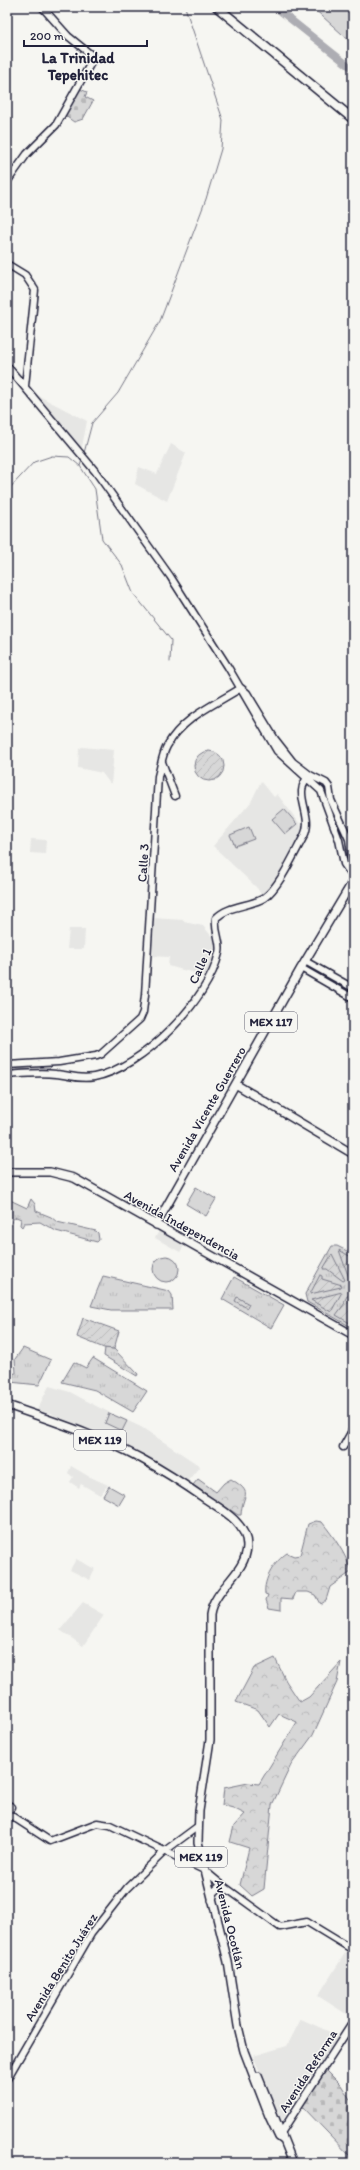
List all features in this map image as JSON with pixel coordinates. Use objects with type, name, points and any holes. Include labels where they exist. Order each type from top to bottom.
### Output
[{"type":"highway","points":[[217,7],[353,119]]},
{"type":"highway","points":[[225,7],[353,112]]},
{"type":"main road","points":[[7,182],[27,154],[56,125],[92,61],[92,56],[59,27],[42,7]]},
{"type":"main road","points":[[7,264],[25,275],[35,290],[25,386]]},
{"type":"main road","points":[[7,366],[25,386],[72,446],[95,471],[130,519],[183,596],[241,688],[243,695],[277,751],[318,787],[323,795],[339,840],[344,864],[353,877]]},
{"type":"main road","name":"Calle 3","points":[[7,1065],[59,1062],[96,1056],[101,1054],[140,1019],[144,1012],[155,850],[157,795],[162,762],[166,748],[173,736],[188,722],[212,704],[241,688]]},
{"type":"main road","points":[[162,762],[175,796]]},
{"type":"main road","points":[[308,777],[326,783],[330,792],[331,800],[351,841],[353,866]]},
{"type":"main road","name":"Calle 1","points":[[7,1075],[58,1074],[72,1078],[93,1078],[116,1071],[160,1039],[190,1006],[208,981],[219,954],[220,947],[215,931],[216,918],[225,911],[251,904],[267,896],[275,886],[304,835],[307,822],[302,789],[308,777]]},
{"type":"main road","points":[[323,795],[330,792]]},
{"type":"main road","points":[[339,840],[352,855]]},
{"type":"main road","name":"Avenida Vicente Guerrero","points":[[156,1225],[237,1084],[305,961],[353,881]]},
{"type":"main road","points":[[305,961],[353,988]]},
{"type":"main road","points":[[301,968],[353,998]]},
{"type":"main road","points":[[336,988],[341,981]]},
{"type":"main road","points":[[237,1084],[353,1154]]},
{"type":"main road","name":"Avenida Independencia","points":[[7,1172],[50,1172],[74,1178],[353,1336]]},
{"type":"main road","name":"Avenida Independencia","points":[[7,1175],[60,1175]]},
{"type":"main road","name":"Avenida Ocotlán","points":[[7,1405],[84,1433],[142,1458],[192,1490],[237,1522],[244,1533],[247,1548],[241,1566],[211,1608],[209,1630],[212,1667],[210,1740],[197,1828],[204,1870],[228,1962],[242,2044],[247,2062],[293,2163]]},
{"type":"main road","points":[[343,1446],[353,1429]]},
{"type":"main road","points":[[10,1805],[7,1812],[50,1841],[103,1823],[166,1850],[204,1870],[222,1886],[280,1927],[307,1922],[353,1950]]},
{"type":"main road","name":"Avenida Benito Juárez","points":[[7,2079],[91,1934],[127,1888],[166,1850],[197,1828]]},
{"type":"main road","points":[[212,1901],[214,1892],[222,1886]]},
{"type":"main road","name":"Avenida Reforma","points":[[281,2136],[353,2022]]},
{"type":"shaded area","points":[[35,394],[87,421],[81,452],[38,398]]},
{"type":"shaded area","points":[[171,444],[186,453],[167,501],[135,484],[139,467],[157,474]]},
{"type":"shaded area","points":[[82,747],[114,750],[111,785],[102,773],[78,768],[79,749]]},
{"type":"shaded area","points":[[261,781],[274,797],[277,794],[304,829],[272,886],[262,896],[257,888],[213,846],[251,802]]},
{"type":"shaded area","points":[[31,839],[46,840],[45,854],[30,853]]},
{"type":"shaded area","points":[[152,918],[184,920],[184,922],[203,926],[214,939],[217,950],[206,976],[168,966],[169,957],[150,956]]},
{"type":"shaded area","points":[[69,929],[85,929],[84,949],[67,949]]},
{"type":"shaded area","points":[[159,1231],[184,1246],[180,1252],[155,1238]]},
{"type":"shaded area","points":[[49,1386],[70,1392],[141,1427],[200,1466],[186,1483],[145,1456],[61,1421],[51,1413],[38,1412],[37,1410]]},
{"type":"shaded area","points":[[71,1466],[108,1485],[100,1495],[81,1484],[79,1488],[70,1482],[73,1477],[68,1473]]},
{"type":"shaded area","points":[[76,1559],[95,1569],[90,1580],[70,1570]]},
{"type":"shaded area","points":[[83,1603],[104,1615],[83,1646],[60,1630]]},
{"type":"shaded area","points":[[347,1950],[353,1955],[351,1964],[353,1966],[353,2013],[351,2017],[318,1996]]},
{"type":"shaded area","points":[[301,2019],[339,2036],[281,2122],[253,2056],[287,2046]]},
{"type":"green space","points":[[312,7],[353,7],[353,44]]},
{"type":"green space","points":[[80,89],[87,92],[85,97],[93,101],[83,119],[74,122],[64,115]]},
{"type":"green space","points":[[209,751],[215,752],[223,760],[223,772],[215,780],[209,781],[203,780],[195,772],[194,766],[195,760],[203,752]]},
{"type":"green space","points":[[284,809],[297,824],[285,834],[272,819]]},
{"type":"green space","points":[[249,827],[254,839],[235,846],[230,835]]},
{"type":"green space","points":[[308,964],[339,981],[336,986],[305,968]]},
{"type":"green space","points":[[49,1064],[51,1067],[49,1069],[7,1071],[7,1067]]},
{"type":"green space","points":[[196,1187],[216,1199],[206,1216],[186,1204]]},
{"type":"green space","points":[[31,1199],[35,1204],[36,1211],[51,1217],[57,1222],[96,1231],[98,1233],[99,1240],[97,1242],[56,1231],[40,1222],[24,1223],[22,1227],[20,1225],[21,1219],[16,1217],[12,1220],[7,1236],[7,1207],[10,1200],[27,1208]]},
{"type":"green space","points":[[332,1246],[337,1246],[353,1254],[353,1328],[307,1302],[305,1294]]},
{"type":"green space","points":[[339,1250],[353,1258],[352,1271],[349,1278]]},
{"type":"green space","points":[[332,1254],[345,1280],[343,1281],[327,1269],[323,1269]]},
{"type":"green space","points":[[166,1256],[175,1260],[179,1269],[175,1278],[166,1282],[157,1278],[153,1269],[157,1260]]},
{"type":"green space","points":[[320,1275],[322,1276],[322,1279],[342,1285],[341,1287],[310,1294]]},
{"type":"green space","points":[[103,1276],[169,1291],[172,1295],[173,1310],[111,1310],[91,1306]]},
{"type":"green space","points":[[234,1277],[284,1305],[271,1328],[222,1299]]},
{"type":"green space","points":[[342,1292],[331,1312],[311,1300]]},
{"type":"green space","points":[[347,1296],[349,1296],[353,1325],[336,1315],[345,1303],[344,1302]]},
{"type":"green space","points":[[237,1297],[249,1304],[247,1308],[235,1301]]},
{"type":"green space","points":[[83,1318],[119,1331],[114,1349],[104,1348],[77,1337]]},
{"type":"green space","points":[[23,1348],[51,1360],[39,1385],[10,1382],[10,1374],[16,1373],[15,1359]]},
{"type":"green space","points":[[105,1348],[114,1349],[138,1374],[137,1376],[104,1356]]},
{"type":"green space","points":[[93,1358],[147,1391],[133,1412],[95,1390],[62,1382],[74,1362],[86,1368]]},
{"type":"green space","points":[[109,1413],[127,1421],[122,1431],[105,1423]]},
{"type":"green space","points":[[198,1479],[216,1492],[224,1483],[231,1479],[243,1488],[245,1494],[241,1515],[238,1515],[193,1485]]},
{"type":"green space","points":[[109,1486],[125,1495],[119,1505],[103,1496]]},
{"type":"green space","points":[[316,1521],[322,1522],[335,1539],[343,1552],[351,1572],[330,1587],[326,1600],[320,1604],[315,1595],[308,1592],[296,1592],[293,1599],[281,1598],[281,1610],[269,1608],[266,1600],[268,1595],[265,1594],[265,1588],[271,1571],[278,1561],[287,1553],[294,1556],[300,1555],[308,1524]]},
{"type":"green space","points":[[275,1658],[286,1681],[300,1702],[309,1697],[341,1662],[337,1682],[313,1735],[291,1765],[272,1805],[264,1889],[252,1896],[240,1885],[249,1848],[230,1842],[234,1826],[245,1814],[233,1808],[222,1805],[224,1788],[248,1783],[259,1784],[297,1722],[279,1714],[270,1727],[258,1710],[236,1702],[254,1668]]},
{"type":"green space","points":[[325,2069],[341,2085],[353,2104],[353,2159],[301,2105]]},
{"type":"waterway","points":[[84,453],[92,423],[118,393],[160,321],[206,199],[221,149],[223,120],[185,7]]},
{"type":"waterway","points":[[275,7],[353,69]]},
{"type":"waterway","points":[[7,491],[34,462],[52,456],[69,457],[80,466],[95,489],[102,539],[122,565],[133,593],[171,640],[170,662]]},
{"type":"waterway","points":[[80,466],[82,460]]},
{"type":"district","name":"La Trinidad Tepehitec","points":[[78,66]]}]
